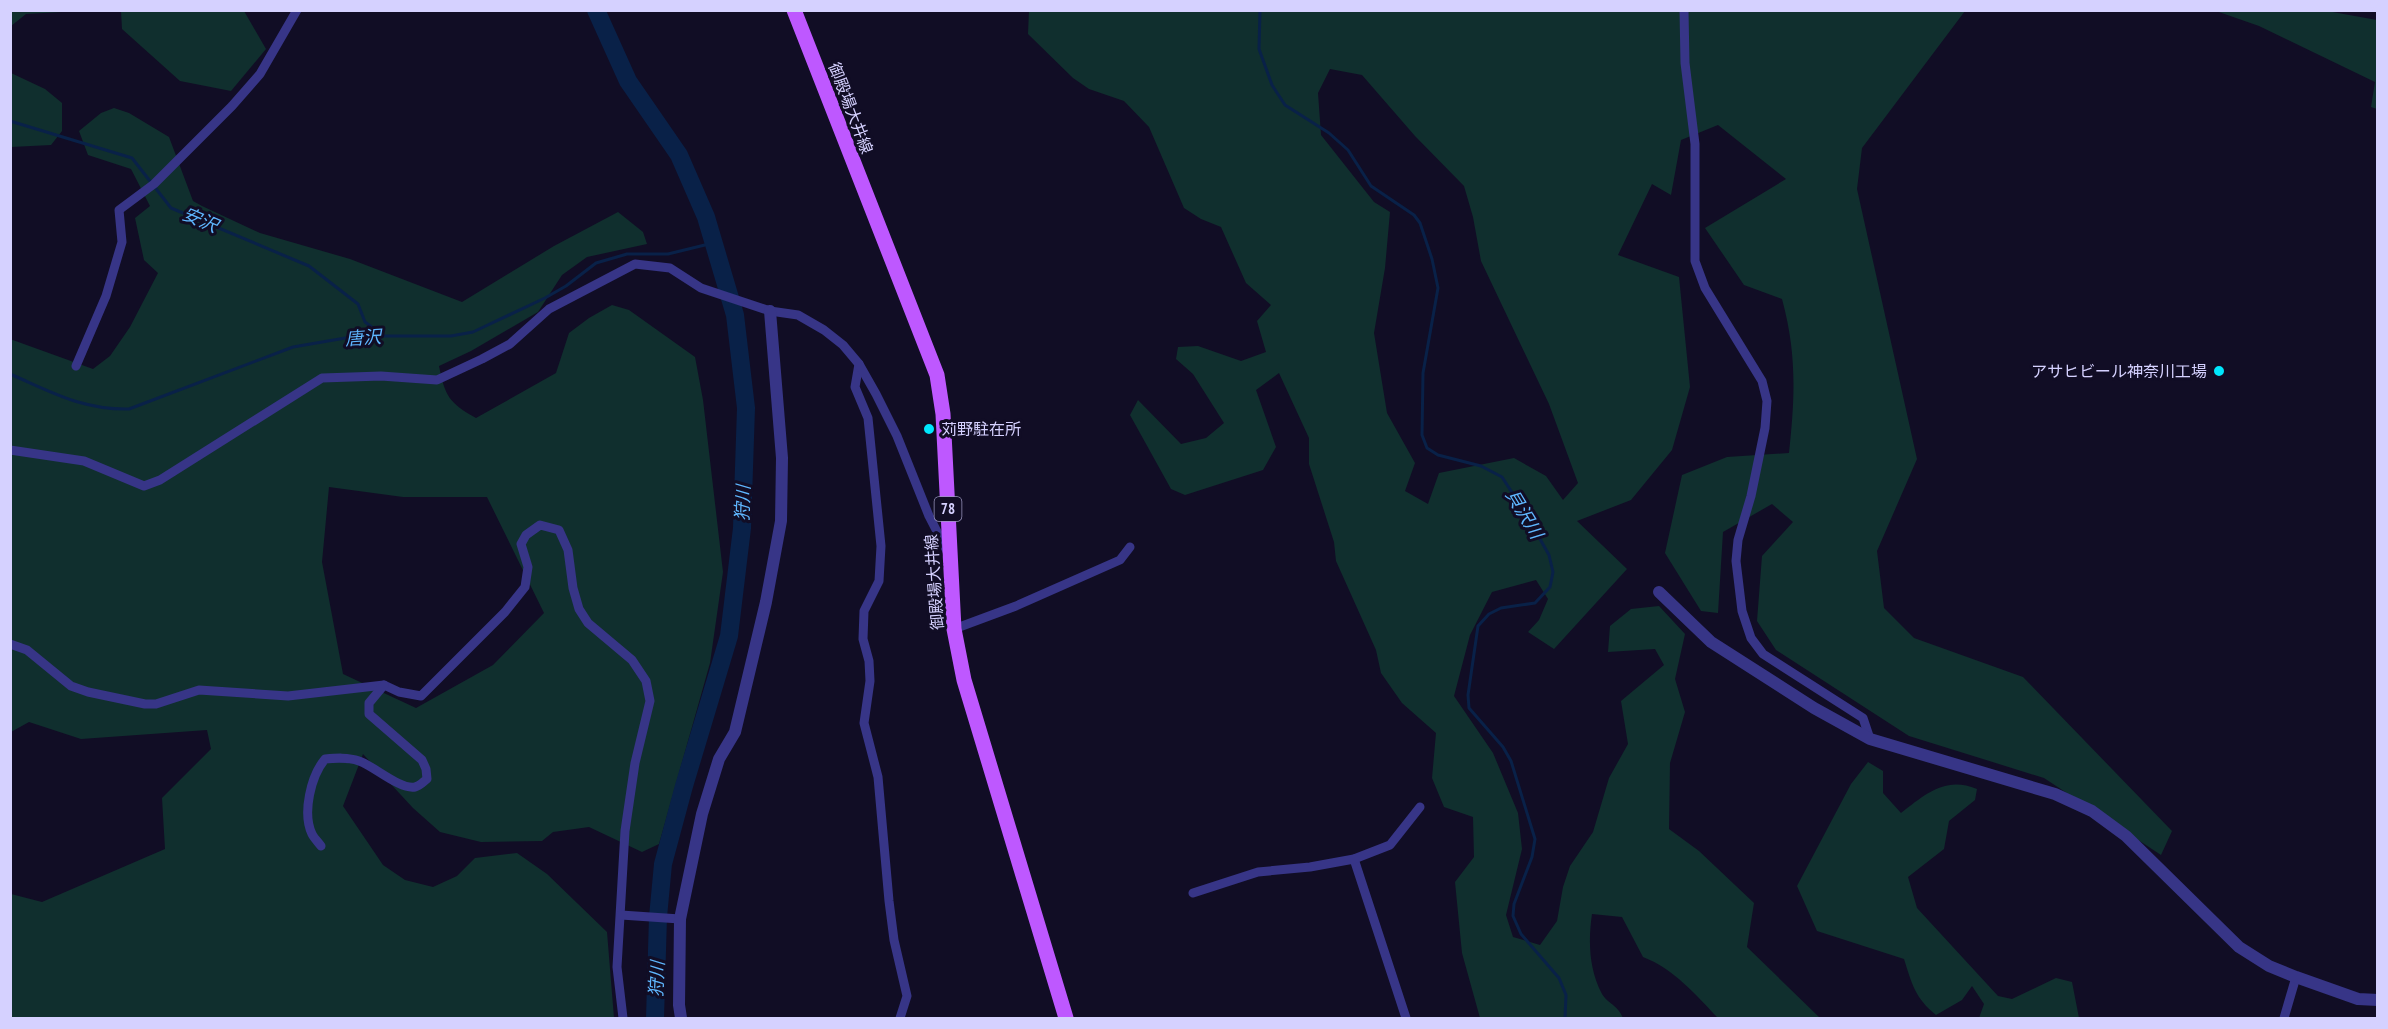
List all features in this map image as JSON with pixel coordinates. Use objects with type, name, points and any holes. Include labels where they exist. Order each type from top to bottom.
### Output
[{"type":"main road","name":"御殿場大井線","points":[[794,10],[937,375],[943,414],[954,629],[964,680],[1066,1018]]},
{"type":"street","points":[[76,366],[106,296],[122,242],[120,210],[154,184],[232,106],[260,74],[297,10]]},
{"type":"street","points":[[1684,10],[1685,63],[1695,144],[1695,261],[1705,288],[1762,381],[1767,401],[1765,428],[1751,496],[1738,540],[1736,561],[1743,611],[1751,638],[1763,654],[1863,718],[1870,739]]},
{"type":"street","points":[[10,450],[84,461],[144,486],[159,480],[322,378],[381,376],[436,380],[510,344],[549,309],[635,264],[670,268],[701,288],[766,310],[798,315],[824,330],[843,345],[859,364],[897,436],[928,516],[950,557]]},
{"type":"street","points":[[681,1018],[679,1005],[680,919],[702,814],[719,759],[735,732],[766,602],[781,521],[782,458],[766,310]]},
{"type":"street","points":[[859,364],[855,387],[868,418],[881,546],[879,581],[864,611],[863,639],[869,661],[870,681],[864,723],[878,777],[894,940],[907,996],[900,1018]]},
{"type":"street","points":[[10,644],[27,650],[71,687],[145,704],[156,704],[199,690],[288,696],[384,685],[399,692],[421,696],[504,612],[525,587],[528,567],[521,544],[526,535],[540,525],[559,530],[568,550],[573,588],[579,609],[588,623],[632,660],[646,681],[650,701],[633,775],[625,831],[617,967],[623,1018]]},
{"type":"street","points":[[954,629],[1016,606],[1120,560],[1130,547]]},
{"type":"street","points":[[1659,592],[1711,642],[1814,708],[1870,739],[2055,794],[2092,812],[2126,836],[2239,947],[2269,966],[2296,977],[2358,999],[2378,1000]]},
{"type":"street","points":[[321,846],[312,835],[309,824],[309,803],[316,770],[325,759],[357,760],[400,784],[413,788],[427,779],[422,760],[369,714],[369,703],[384,685]]},
{"type":"street","points":[[1192,893],[1258,872],[1310,867],[1354,859],[1390,845],[1420,807]]},
{"type":"street","points":[[1354,859],[1406,1018]]},
{"type":"street","points":[[621,915],[680,919]]},
{"type":"street","points":[[2284,1018],[2296,977]]},
{"type":"green space","points":[[11,10],[80,11],[26,14],[11,26]]},
{"type":"green space","points":[[1029,10],[1965,11],[1862,148],[1857,189],[1917,459],[1877,551],[1884,608],[1914,638],[2023,677],[2172,831],[2161,855],[2044,778],[1909,736],[1776,650],[1757,621],[1762,556],[1793,522],[1772,504],[1723,532],[1718,613],[1701,611],[1665,553],[1682,475],[1727,457],[1789,453],[1793,413],[1793,376],[1790,338],[1782,299],[1744,285],[1705,228],[1786,179],[1718,125],[1681,140],[1671,195],[1652,184],[1618,255],[1679,277],[1690,387],[1672,450],[1631,500],[1577,521],[1627,569],[1554,649],[1528,632],[1539,620],[1548,599],[1536,580],[1492,592],[1470,635],[1454,696],[1493,753],[1518,813],[1522,849],[1506,915],[1513,937],[1540,945],[1557,921],[1563,887],[1570,866],[1593,832],[1609,778],[1628,744],[1621,701],[1664,665],[1655,649],[1608,652],[1610,626],[1631,609],[1659,606],[1685,634],[1675,679],[1685,712],[1670,763],[1669,829],[1699,851],[1754,903],[1747,947],[1820,1018],[1718,1018],[1675,976],[1643,957],[1622,917],[1592,914],[1590,945],[1594,975],[1602,994],[1623,1018],[1480,1018],[1462,953],[1455,882],[1474,857],[1473,817],[1444,807],[1432,778],[1436,733],[1402,703],[1381,673],[1376,650],[1336,561],[1334,542],[1309,464],[1309,438],[1279,373],[1256,390],[1276,447],[1263,470],[1185,495],[1171,489],[1130,415],[1138,400],[1181,444],[1206,438],[1224,423],[1193,374],[1176,359],[1178,347],[1198,346],[1241,361],[1266,352],[1257,321],[1271,305],[1246,283],[1221,227],[1201,219],[1184,208],[1149,127],[1124,101],[1089,89],[1073,78],[1028,34]],"holes":[[[1330,69],[1362,75],[1415,136],[1464,186],[1473,217],[1481,261],[1549,404],[1578,483],[1563,500],[1546,476],[1514,458],[1439,473],[1428,504],[1405,491],[1415,463],[1387,413],[1374,333],[1385,268],[1390,212],[1374,202],[1321,135],[1318,93]]]},
{"type":"green space","points":[[121,11],[244,11],[266,49],[231,91],[180,81],[122,29]]},
{"type":"green space","points":[[2216,11],[2327,11],[2377,20],[2377,109],[2371,107],[2375,82],[2259,26]]},
{"type":"green space","points":[[11,73],[45,89],[62,103],[62,131],[51,145],[11,147]]},
{"type":"green space","points":[[114,108],[129,113],[169,137],[193,201],[202,206],[260,233],[350,259],[462,302],[554,246],[618,212],[643,232],[647,244],[587,257],[562,275],[538,312],[471,351],[439,366],[446,392],[450,398],[460,408],[476,418],[556,373],[569,333],[612,305],[629,310],[695,357],[703,400],[723,572],[710,663],[659,844],[642,852],[589,827],[553,832],[542,841],[481,842],[440,832],[413,808],[363,754],[343,806],[383,865],[405,880],[433,887],[457,876],[475,858],[517,853],[547,874],[607,932],[614,1018],[11,1018],[11,894],[42,902],[165,849],[162,798],[211,749],[207,730],[81,739],[29,722],[11,732],[10,339],[93,369],[110,356],[130,327],[158,273],[144,260],[135,218],[150,206],[131,169],[88,155],[79,131],[101,113]],"holes":[[[329,487],[403,497],[487,497],[544,613],[493,665],[416,708],[343,674],[322,562]]]},
{"type":"green space","points":[[1868,762],[1883,771],[1883,793],[1901,813],[1936,789],[1945,786],[1966,786],[1977,789],[1975,800],[1949,821],[1944,849],[1908,877],[1917,908],[1998,996],[2012,999],[2056,978],[2072,982],[2079,1018],[1979,1018],[1984,1004],[1972,986],[1962,1000],[1936,1015],[1919,996],[1904,959],[1817,931],[1797,886],[1851,784]]},
{"type":"waterway","name":"狩川","points":[[596,10],[628,81],[679,155],[706,217],[735,315],[746,408],[742,528],[729,636],[663,864],[658,917],[655,1018]]},
{"type":"waterway","name":"貝沢川","points":[[1260,10],[1259,49],[1272,85],[1285,105],[1329,133],[1348,150],[1371,186],[1414,215],[1420,223],[1432,259],[1438,288],[1423,373],[1422,435],[1427,448],[1438,455],[1481,466],[1502,477],[1549,555],[1553,572],[1550,587],[1535,603],[1501,608],[1489,614],[1478,626],[1468,695],[1469,708],[1503,747],[1511,761],[1535,839],[1532,857],[1514,904],[1513,916],[1521,934],[1559,978],[1566,995],[1565,1018]]},
{"type":"waterway","name":"安沢","points":[[10,121],[132,158],[171,208],[309,266],[358,304],[365,322],[381,334]]},
{"type":"waterway","name":"唐沢","points":[[10,374],[68,399],[112,409],[129,409],[293,347],[357,336],[451,336],[473,332],[545,298],[566,286],[596,263],[627,254],[668,254],[713,243]]},
{"type":"place","name":"アサヒビール神奈川工場","points":[[2219,371]]},
{"type":"place","name":"苅野駐在所","points":[[929,429]]}]
